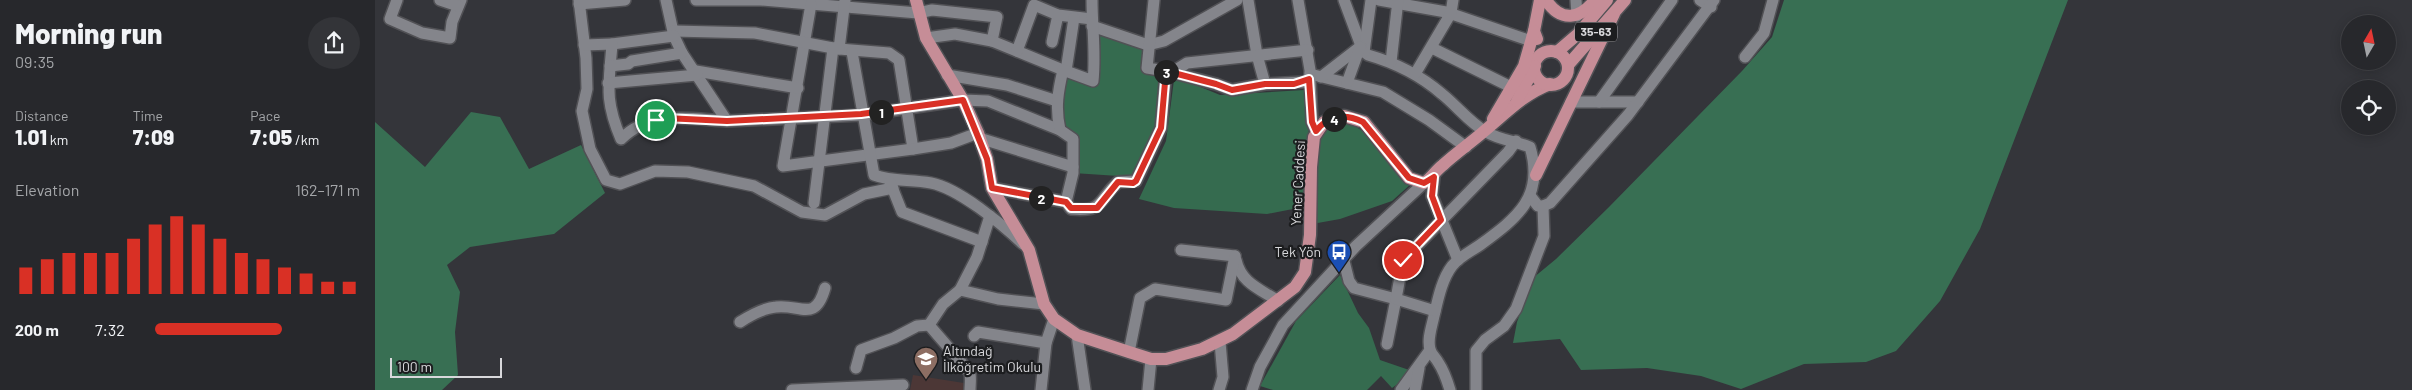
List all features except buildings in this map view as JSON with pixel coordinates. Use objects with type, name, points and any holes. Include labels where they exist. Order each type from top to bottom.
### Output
[{"type":"main road","points":[[916,0],[926,38],[963,100],[987,159],[992,188],[1029,250],[1044,304],[1054,319]]},
{"type":"main road","points":[[1540,0],[1534,37],[1535,64],[1538,79],[1550,84]]},
{"type":"main road","points":[[1546,0],[1556,11],[1565,15],[1577,16],[1587,10],[1595,0]]},
{"type":"main road","name":"35-63","points":[[1555,52],[1578,34],[1607,0]]},
{"type":"main road","name":"35-63","points":[[1567,65],[1625,0]]},
{"type":"main road","points":[[1535,174],[1614,14]]},
{"type":"main road","points":[[1429,180],[1442,165],[1466,147],[1516,103],[1538,88],[1562,80],[1567,73],[1564,57],[1534,37]]},
{"type":"main road","points":[[1485,131],[1513,88],[1534,37]]},
{"type":"main road","points":[[1516,103],[1535,64],[1544,53],[1555,52]]},
{"type":"main road","name":"Yener Caddesi","points":[[1054,319],[1077,335],[1151,359],[1165,359],[1220,342],[1278,301],[1295,287],[1305,272],[1310,235],[1311,168],[1316,131],[1324,122],[1343,116],[1363,122],[1409,178],[1429,180]]},
{"type":"street","points":[[397,0],[390,18],[421,33],[450,38],[452,22],[460,3],[440,0]]},
{"type":"street","points":[[625,0],[579,2],[587,89],[582,111],[590,148],[606,180],[620,184],[655,171],[688,172],[755,186],[802,212],[825,215],[864,194],[891,184],[910,180],[942,186],[990,216],[1029,250]]},
{"type":"street","points":[[665,0],[674,34],[682,53],[727,121]]},
{"type":"street","points":[[696,0],[761,0],[811,4],[844,3],[918,13],[932,10],[997,17],[992,42]]},
{"type":"street","points":[[1023,0],[1058,15],[1092,23],[1148,45],[1164,41],[1237,0]]},
{"type":"street","points":[[926,38],[955,34],[992,42],[1093,81],[1095,36],[1092,23],[1092,0]]},
{"type":"street","points":[[1155,0],[1148,45],[1147,68],[1170,71],[1232,90],[1265,84],[1294,84],[1313,77],[1363,49]]},
{"type":"street","points":[[1247,0],[1257,55],[1265,84]]},
{"type":"street","points":[[1298,0],[1313,77],[1312,122],[1316,131]]},
{"type":"street","points":[[1344,0],[1363,49],[1415,74],[1442,94],[1485,131],[1500,139],[1515,141],[1530,147],[1549,147]]},
{"type":"street","points":[[1347,83],[1363,49],[1371,0]]},
{"type":"street","points":[[1379,0],[1398,1],[1534,37]]},
{"type":"street","points":[[1415,74],[1451,14],[1453,0]]},
{"type":"street","points":[[1577,0],[1577,16]]},
{"type":"street","points":[[1599,102],[1672,0]]},
{"type":"street","points":[[1531,197],[1538,206],[1551,202],[1638,102],[1712,3],[1700,0]]},
{"type":"street","points":[[1745,58],[1764,33],[1773,0]]},
{"type":"street","points":[[1391,62],[1398,1]]},
{"type":"street","points":[[814,203],[824,115],[844,3]]},
{"type":"street","points":[[811,4],[783,166],[913,149],[979,136],[1073,167]]},
{"type":"street","points":[[1017,51],[1034,5]]},
{"type":"street","points":[[1053,42],[1058,15]]},
{"type":"street","points":[[1060,130],[1056,111],[1057,100],[1065,71],[1074,18]]},
{"type":"street","points":[[584,46],[612,44],[674,34],[755,34],[852,52],[871,50],[895,56],[899,60],[913,149]]},
{"type":"street","points":[[612,44],[608,82],[609,106],[621,139],[645,122],[665,118],[727,121],[792,118],[861,114],[963,100],[988,102],[1060,130],[1073,139],[1073,167],[1066,202]]},
{"type":"street","points":[[1432,48],[1513,88]]},
{"type":"street","points":[[1170,71],[1187,63],[1307,50]]},
{"type":"street","points":[[852,52],[861,114],[874,176],[891,184],[902,212],[982,242]]},
{"type":"street","points":[[610,66],[682,53]]},
{"type":"street","points":[[992,188],[1066,202],[1071,208],[1097,208],[1118,182],[1133,183],[1136,181],[1161,128],[1170,71]]},
{"type":"street","points":[[608,82],[697,73],[798,88]]},
{"type":"street","points":[[947,75],[1007,85],[1057,100]]},
{"type":"street","points":[[1313,77],[1383,92],[1429,120],[1466,147]]},
{"type":"street","points":[[1571,102],[1638,102]]},
{"type":"street","points":[[1387,344],[1403,260],[1508,152],[1515,141]]},
{"type":"street","points":[[1450,390],[1445,373],[1430,350],[1429,340],[1443,284],[1452,266],[1458,260],[1509,222],[1531,197],[1535,174],[1530,147]]},
{"type":"street","points":[[1429,180],[1432,196],[1458,260]]},
{"type":"street","points":[[1251,390],[1259,367],[1283,325],[1356,246],[1429,180]]},
{"type":"street","points":[[1477,390],[1475,375],[1476,351],[1485,340],[1504,326],[1517,309],[1544,236],[1543,206]]},
{"type":"street","points":[[929,325],[943,304],[960,290],[977,257],[990,216]]},
{"type":"street","points":[[1181,250],[1235,256]]},
{"type":"street","points":[[1235,256],[1238,270],[1250,285],[1278,301]]},
{"type":"street","points":[[1129,352],[1140,298],[1155,289],[1226,300],[1235,256]]},
{"type":"street","points":[[1344,261],[1349,281],[1354,288],[1435,311]]},
{"type":"street","points":[[740,322],[753,314],[773,307],[804,310],[816,307],[821,302],[825,288]]},
{"type":"street","points":[[960,290],[998,299],[1044,304]]},
{"type":"street","points":[[1041,390],[1046,342],[1054,319]]},
{"type":"street","points":[[856,368],[861,350],[894,338],[917,326],[929,325]]},
{"type":"street","points":[[929,325],[955,357],[967,366],[970,373],[970,390]]},
{"type":"street","points":[[974,336],[978,332],[1046,342]]},
{"type":"street","points":[[1077,335],[1085,390]]},
{"type":"street","points":[[1219,390],[1223,378],[1220,342]]},
{"type":"street","points":[[1401,390],[1430,350]]},
{"type":"street","points":[[1150,388],[1151,359]]},
{"type":"street","points":[[1415,390],[1420,366]]},
{"type":"street","points":[[792,390],[903,385]]},
{"type":"shaded area","name":"Altındağ İlköğretim Okulu","points":[[913,375],[964,383],[964,390],[910,390]]},
{"type":"green space","points":[[1784,0],[2068,0],[1980,229],[1940,301],[1896,351],[1866,362],[1804,364],[1741,389],[1701,376],[1647,368],[1581,370],[1560,339],[1513,343],[1517,322],[1533,278],[1556,259],[1609,207],[1742,71],[1772,37]]},
{"type":"green space","points":[[1093,30],[1145,47],[1144,71],[1164,73],[1159,128],[1134,177],[1073,173],[1076,138],[1063,128],[1061,103],[1065,76],[1093,81]]},
{"type":"green space","points":[[1174,80],[1186,81],[1220,95],[1304,90],[1309,129],[1304,167],[1303,207],[1267,214],[1174,208],[1139,199],[1166,141]]},
{"type":"green space","points":[[471,112],[500,117],[529,169],[581,145],[605,193],[554,234],[470,247],[447,265],[460,292],[455,332],[458,375],[442,390],[375,390],[375,122],[425,167]]},
{"type":"green space","points":[[1345,122],[1353,125],[1371,139],[1412,183],[1392,201],[1340,219],[1312,224],[1318,136],[1324,128]]},
{"type":"green space","points":[[1340,275],[1358,313],[1369,328],[1380,360],[1415,372],[1392,388],[1381,376],[1367,390],[1273,390],[1260,386],[1296,321]]},
{"type":"place","name":"Tek Yön","points":[[1339,273]]},
{"type":"place","name":"Altındağ İlköğretim Okulu","points":[[926,380]]},
{"type":"route","points":[[656,120],[665,118],[727,121],[824,115],[842,116],[963,100],[987,159],[992,188],[1066,202],[1071,208],[1083,210],[1097,208],[1111,188],[1118,182],[1133,183],[1136,181],[1161,128],[1166,71],[1173,71],[1232,90],[1265,84],[1294,84],[1305,82],[1309,79],[1312,122],[1316,131],[1324,122],[1343,116],[1355,118],[1363,122],[1409,178],[1424,183],[1434,177],[1432,196],[1441,220],[1403,260]]}]
